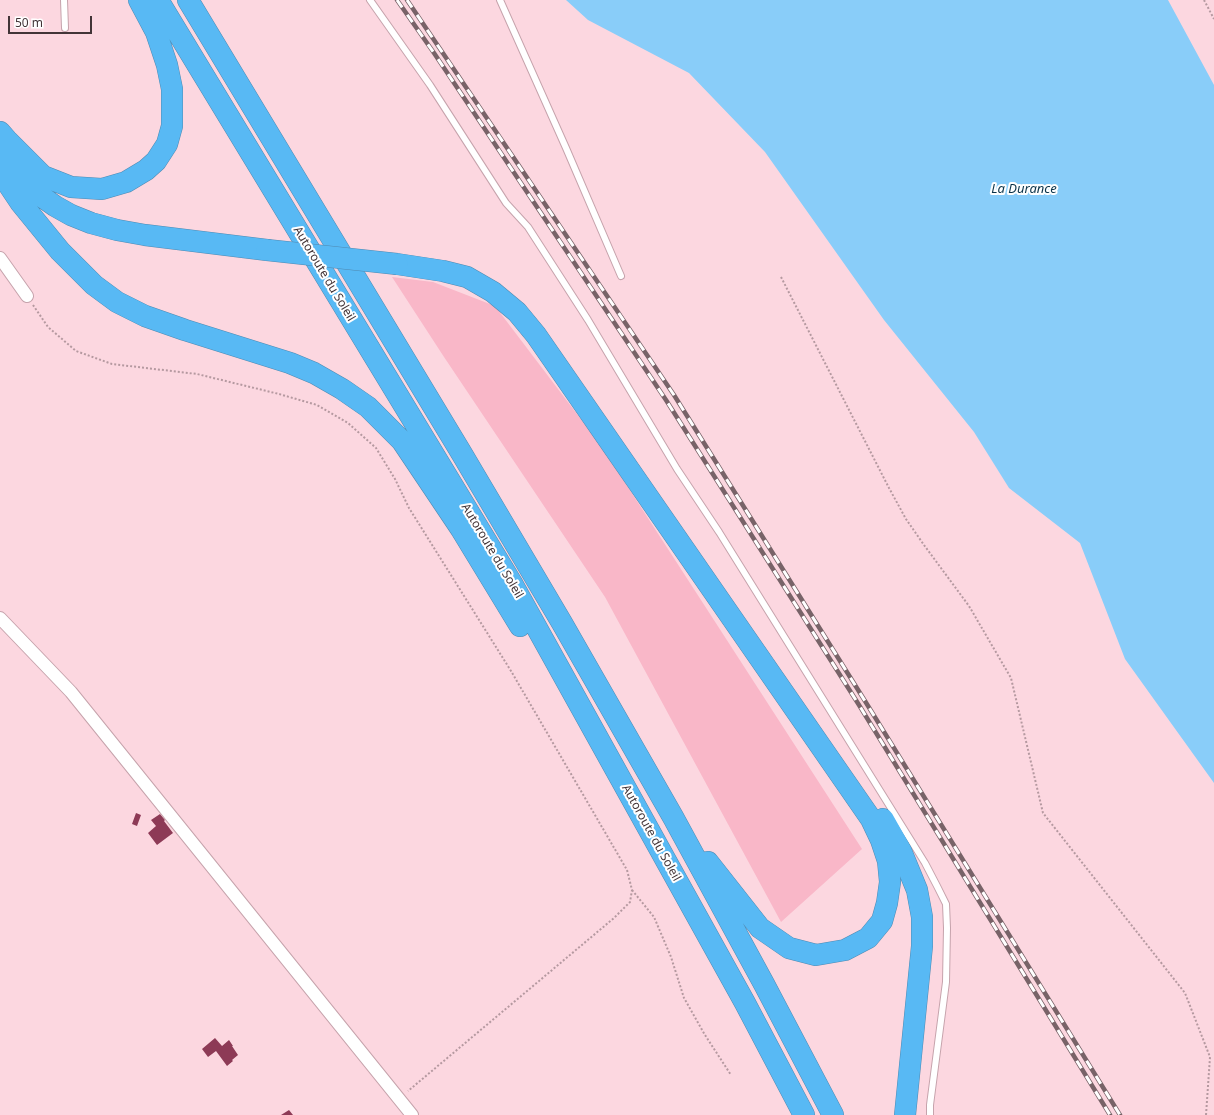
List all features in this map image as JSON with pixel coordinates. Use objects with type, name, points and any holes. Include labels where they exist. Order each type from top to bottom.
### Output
[{"type":"highway","points":[[0,132],[43,176],[71,187],[102,189],[126,182],[146,170],[156,161],[167,144],[172,126],[172,89],[167,65],[156,32],[139,0]]},
{"type":"highway","name":"Autoroute du Soleil","points":[[158,0],[509,579],[745,1003],[804,1115]]},
{"type":"highway","name":"Autoroute du Soleil","points":[[188,0],[462,454],[566,630],[673,817],[833,1115]]},
{"type":"highway","points":[[0,143],[21,169],[47,192],[69,204],[93,214],[150,228],[264,244],[394,259],[444,261],[470,268],[496,280],[519,300],[544,329],[891,832],[901,851],[917,890],[922,917],[922,946],[905,1115]]},
{"type":"highway","points":[[0,155],[23,182],[38,194],[71,215],[91,223],[145,235],[264,244]]},
{"type":"highway","points":[[0,172],[20,202],[60,252],[94,285],[117,302],[145,316],[290,363],[314,373],[342,389],[368,407],[402,441],[461,529],[517,622],[606,776],[667,862]]},
{"type":"highway","points":[[394,259],[467,277],[493,292],[517,312],[536,335],[871,819],[881,840],[888,861],[890,882],[887,903],[882,920],[868,938],[845,950],[816,955],[789,948],[760,928],[673,817]]},
{"type":"street","points":[[0,258],[27,296]]},
{"type":"street","points":[[0,618],[71,692],[412,1115]]},
{"type":"lane","points":[[64,0],[65,28]]},
{"type":"lane","points":[[370,0],[430,85],[506,203],[528,227],[588,320],[677,469],[719,532],[925,863],[937,886],[946,904],[946,982],[930,1115]]},
{"type":"lane","points":[[500,0],[621,276]]},
{"type":"path","points":[[1204,0],[1214,18]]},
{"type":"path","points":[[781,277],[906,519],[969,606],[1011,678],[1043,812],[1185,993],[1210,1057],[1206,1115]]},
{"type":"path","points":[[27,296],[48,327],[76,351],[112,364],[197,374],[317,405],[348,423],[376,448],[395,479],[409,508],[511,671],[627,870],[632,890],[630,902],[614,918],[399,1099]]},
{"type":"path","points":[[632,890],[654,917],[671,957],[684,998],[705,1035],[731,1075]]},
{"type":"shaded area","points":[[392,277],[433,282],[495,306],[602,447],[862,849],[781,922],[605,597]]},
{"type":"water","name":"La Durance","points":[[566,0],[1168,0],[1214,85],[1214,783],[1125,659],[1080,543],[1009,488],[974,432],[884,320],[765,152],[689,73],[588,20]]},
{"type":"building","points":[[136,813],[141,815],[137,826],[132,824]]},
{"type":"building","points":[[160,814],[173,833],[157,845],[148,833],[156,826],[151,820]]},
{"type":"building","points":[[215,1038],[222,1046],[229,1040],[238,1055],[227,1066],[216,1051],[208,1057],[202,1049]]},
{"type":"building","points":[[289,1110],[293,1115],[281,1115]]},
{"type":"railway","points":[[397,0],[666,400],[859,705],[1110,1115]]},
{"type":"railway","points":[[407,0],[674,395],[865,701],[1120,1115]]}]
